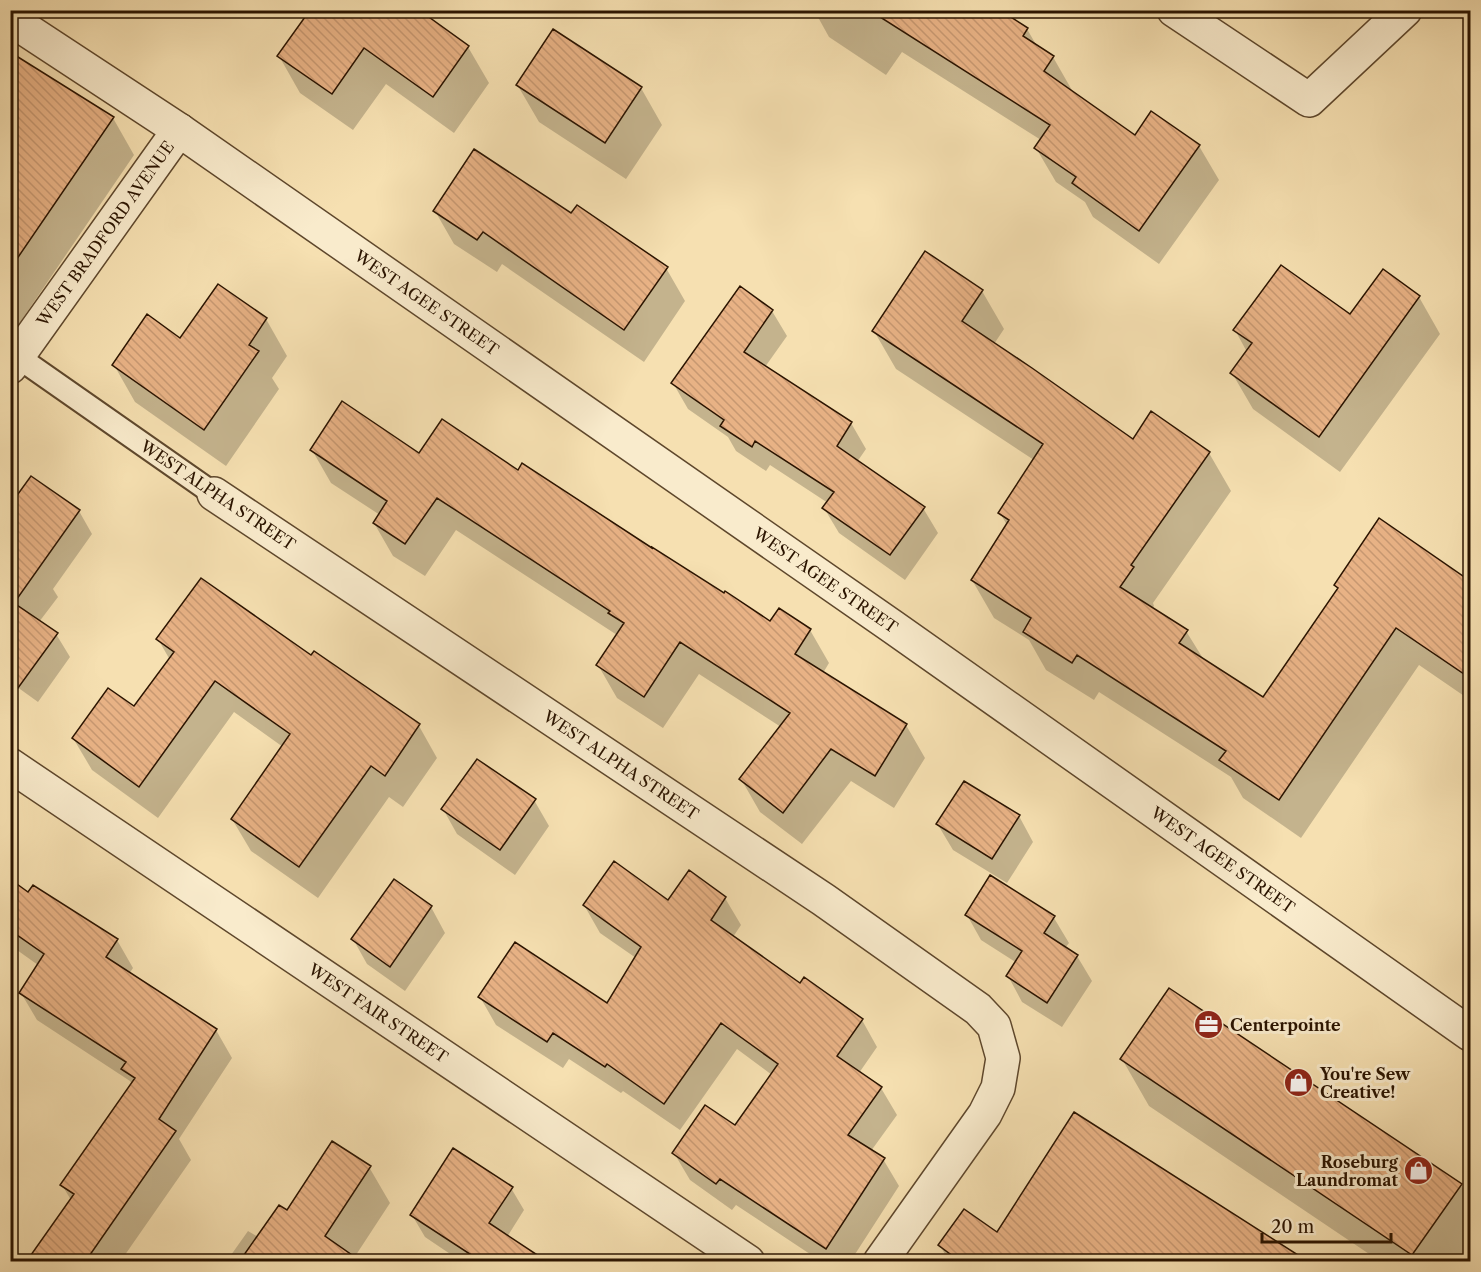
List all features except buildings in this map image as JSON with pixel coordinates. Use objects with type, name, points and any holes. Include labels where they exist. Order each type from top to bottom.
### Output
[{"type":"street","points":[[1174,10],[1309,100],[1405,10]]},
{"type":"street","name":"WEST AGEE STREET","points":[[10,19],[179,129],[893,627],[1470,1034]]},
{"type":"street","name":"WEST BRADFORD AVENUE","points":[[14,362],[179,129]]},
{"type":"street","name":"WEST ALPHA STREET","points":[[214,494],[824,900],[971,1003],[994,1026],[1003,1058],[998,1088],[985,1114],[880,1262]]},
{"type":"street","name":"WEST FAIR STREET","points":[[10,765],[748,1262]]},
{"type":"lane","name":"WEST ALPHA STREET","points":[[14,362],[214,494]]},
{"type":"place","name":"Centerpointe","points":[[1209,1025]]},
{"type":"place","name":"You're Sew Creative!","points":[[1299,1083]]},
{"type":"place","name":"Roseburg Laundromat","points":[[1419,1171]]}]
